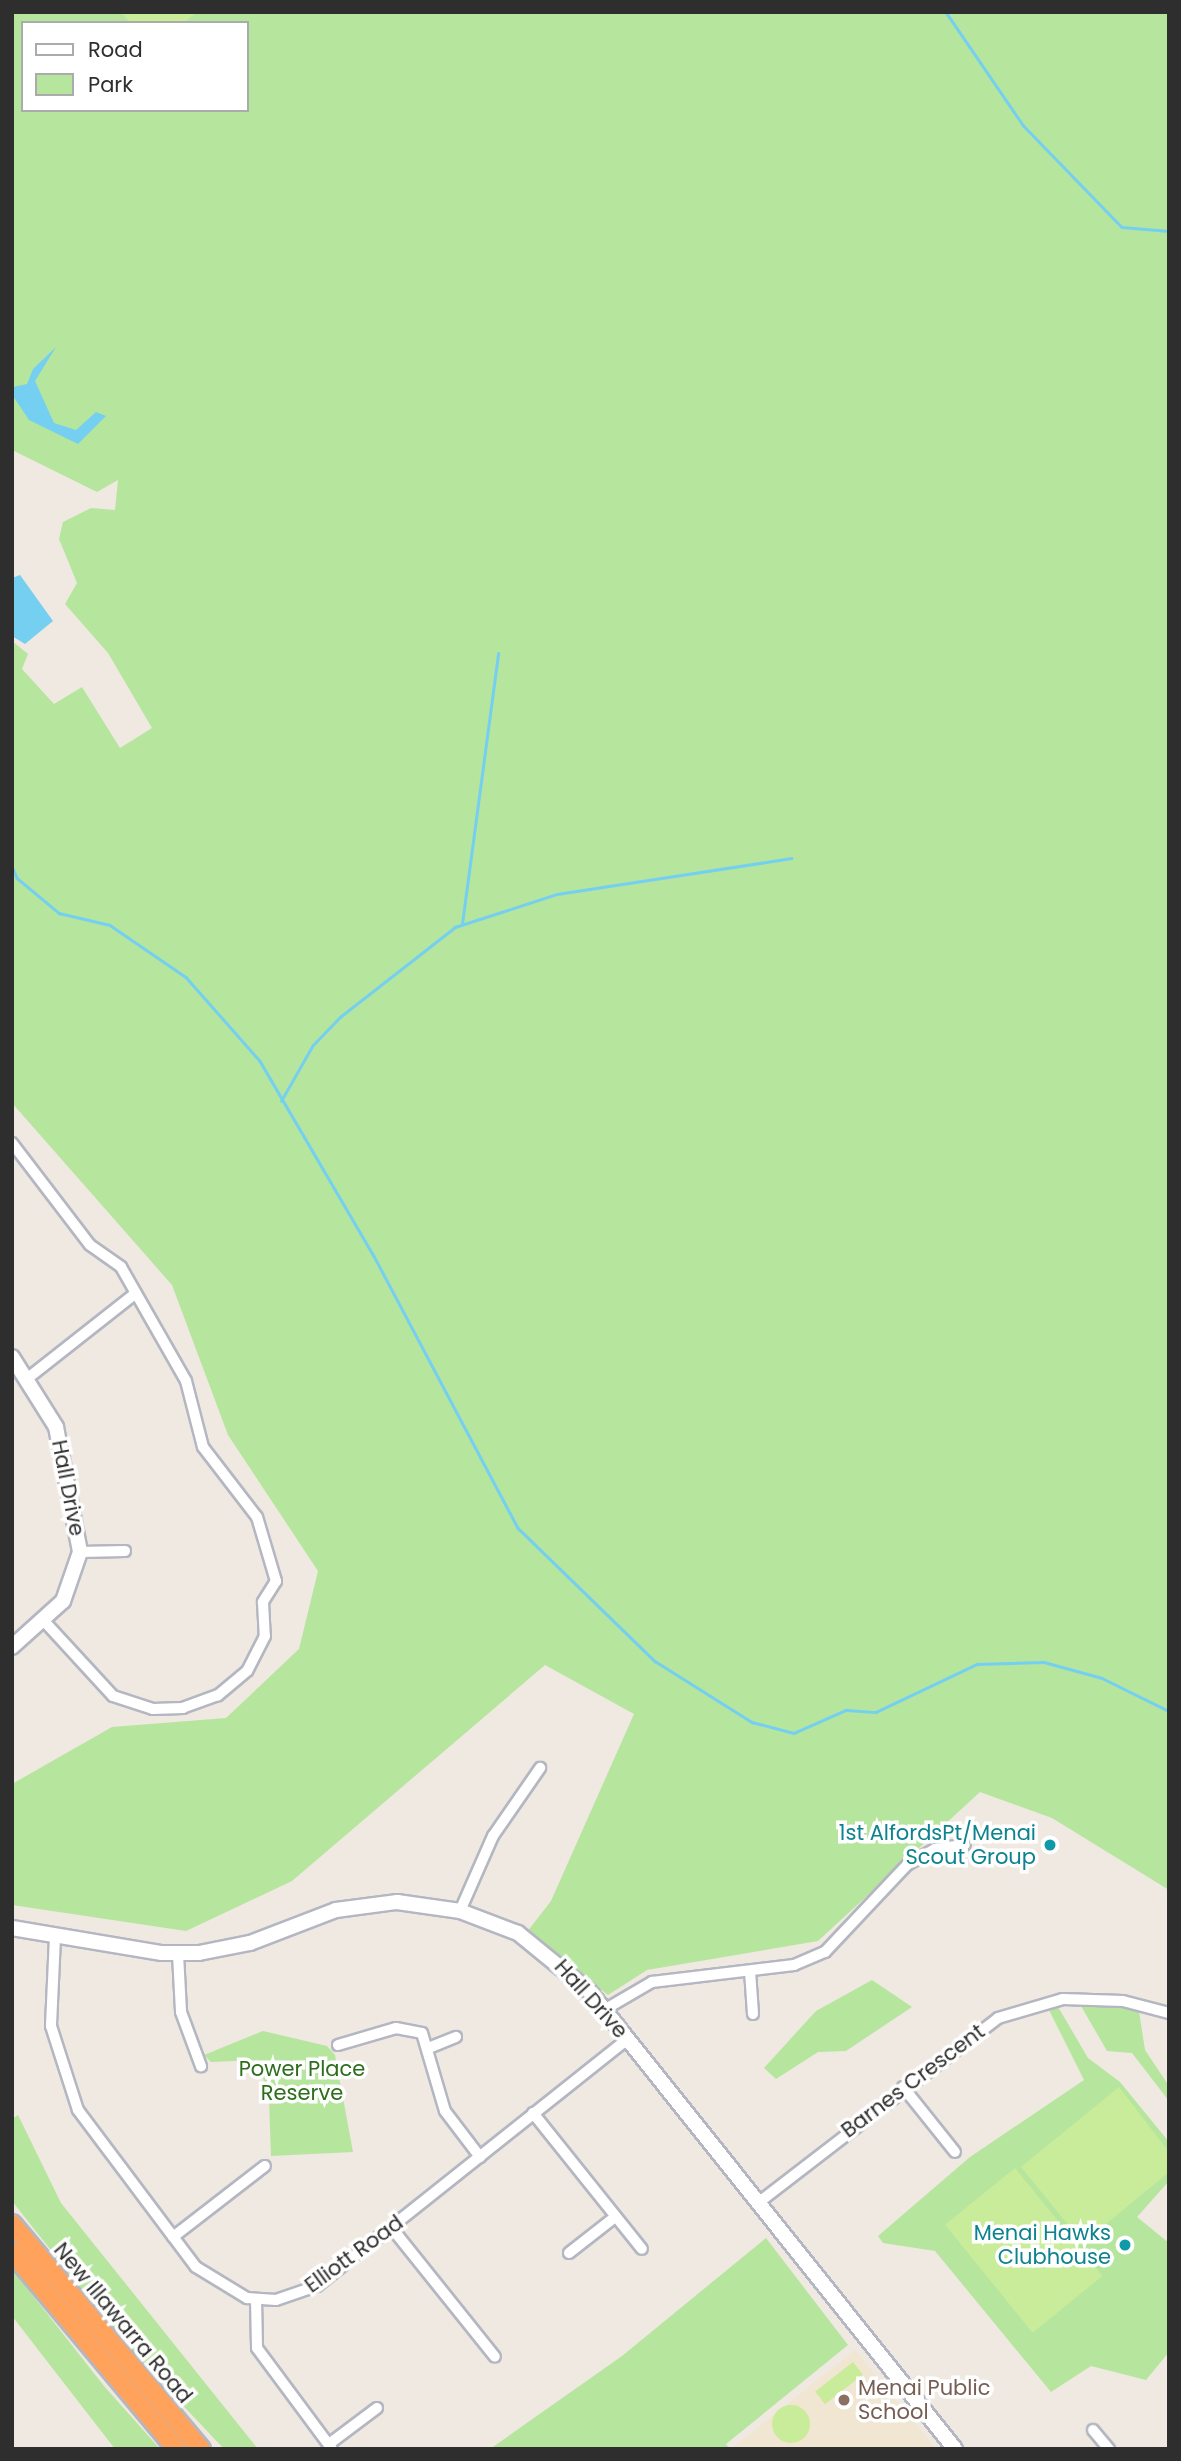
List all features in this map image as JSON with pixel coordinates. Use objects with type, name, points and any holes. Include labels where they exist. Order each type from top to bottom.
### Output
[{"type":"highway","name":"New Illawarra Road","points":[[12,2224],[201,2449]]},
{"type":"highway","name":"New Illawarra Road","points":[[12,2252],[177,2449]]},
{"type":"street","points":[[12,1143],[90,1245],[118,1262],[186,1381],[203,1447],[257,1517],[276,1581],[262,1602],[265,1636],[247,1671],[218,1695],[173,1709],[133,1705],[106,1692],[45,1622]]},
{"type":"street","points":[[28,1378],[136,1293]]},
{"type":"street","name":"Hall Drive","points":[[12,1357],[28,1378],[56,1427],[80,1552],[70,1590],[45,1622],[12,1647]]},
{"type":"street","points":[[80,1552],[125,1551]]},
{"type":"street","points":[[460,1911],[493,1836],[540,1768]]},
{"type":"street","points":[[604,2010],[652,1982],[794,1965],[825,1952],[907,1865],[935,1849],[965,1845]]},
{"type":"street","name":"Hall Drive","points":[[12,1928],[55,1937],[178,1954],[250,1943],[364,1904],[460,1911],[533,1942],[604,2010],[955,2449]]},
{"type":"street","name":"Elliott Road","points":[[55,1937],[49,1999],[67,2087],[89,2129],[205,2276],[256,2299],[290,2297],[317,2286],[627,2039]]},
{"type":"street","points":[[178,1954],[184,2026],[201,2066]]},
{"type":"street","points":[[750,1971],[753,2014]]},
{"type":"street","name":"Barnes Crescent","points":[[758,2203],[982,2026],[1019,2009],[1093,1999],[1169,2013]]},
{"type":"street","points":[[338,2045],[403,2027],[422,2033],[431,2047],[445,2111],[480,2157]]},
{"type":"street","points":[[431,2047],[456,2037]]},
{"type":"street","points":[[903,2087],[955,2152]]},
{"type":"street","points":[[533,2113],[642,2249]]},
{"type":"street","points":[[173,2236],[265,2166]]},
{"type":"street","points":[[569,2253],[615,2217]]},
{"type":"street","points":[[391,2227],[495,2357]]},
{"type":"street","points":[[256,2299],[257,2347],[330,2447],[377,2408]]},
{"type":"street","points":[[1093,2430],[1109,2449]]},
{"type":"shaded area","name":"Menai Public School","points":[[855,2350],[936,2449],[731,2449]]},
{"type":"green space","points":[[12,12],[1169,12],[1169,1890],[1052,1818],[980,1792],[818,1941],[647,1970],[608,1995],[527,1932],[551,1901],[634,1714],[545,1665],[292,1881],[186,1931],[12,1905],[12,1784],[112,1727],[226,1718],[299,1649],[318,1571],[228,1435],[172,1285],[12,1103],[12,641],[28,654],[22,669],[54,704],[82,687],[120,748],[152,728],[108,653],[65,604],[77,583],[59,539],[63,522],[91,508],[115,510],[118,480],[97,492],[12,450]]},
{"type":"green space","points":[[121,12],[197,12],[186,21],[128,21]]},
{"type":"green space","points":[[872,1980],[912,2007],[846,2051],[818,2052],[776,2079],[764,2068],[816,2011]]},
{"type":"green space","points":[[1077,1999],[1138,2005],[1145,2050],[1169,2086],[1169,2101],[1132,2053],[1107,2051]]},
{"type":"green space","points":[[1054,2000],[1088,2058],[1120,2082],[1169,2142],[1169,2181],[1137,2217],[1169,2243],[1169,2352],[1146,2380],[1091,2366],[1051,2392],[935,2251],[883,2243],[878,2236],[970,2157],[1084,2080],[1045,2002]]},
{"type":"green space","name":"Power Place Reserve","points":[[263,2031],[327,2046],[335,2055],[353,2152],[271,2156],[269,2100],[258,2060],[211,2062],[204,2055]]},
{"type":"green space","points":[[1119,2087],[1169,2152],[1169,2172],[1083,2243],[1021,2167]]},
{"type":"green space","points":[[18,2115],[61,2203],[258,2449],[224,2449],[126,2345],[12,2201],[12,2119]]},
{"type":"green space","points":[[1015,2168],[1102,2276],[1033,2333],[945,2225]]},
{"type":"green space","points":[[766,2238],[848,2345],[726,2444],[730,2449],[490,2449],[622,2356]]},
{"type":"green space","points":[[12,2269],[104,2386],[160,2449],[115,2449],[12,2316]]},
{"type":"green space","points":[[853,2362],[863,2375],[825,2404],[815,2392]]},
{"type":"green space","points":[[791,2405],[804,2411],[810,2424],[804,2437],[791,2443],[778,2437],[772,2424],[778,2411]]},
{"type":"water","points":[[56,347],[35,381],[54,423],[76,430],[96,412],[106,416],[78,444],[29,420],[13,396],[13,387],[27,384],[33,369]]},
{"type":"water","points":[[20,575],[53,621],[25,644],[12,636],[12,578]]},
{"type":"waterway","points":[[946,12],[1023,125],[1122,227],[1169,231]]},
{"type":"waterway","points":[[462,924],[498,653]]},
{"type":"waterway","points":[[281,1101],[313,1045],[340,1017],[455,927],[557,894],[791,858]]},
{"type":"waterway","points":[[12,866],[17,878],[59,913],[110,925],[186,977],[260,1061],[374,1256],[518,1528],[655,1661],[752,1722],[794,1733],[846,1710],[876,1712],[977,1664],[1044,1662],[1102,1678],[1169,1711]]},
{"type":"place","name":"1st AlfordsPt/Menai Scout Group","points":[[1050,1845]]},
{"type":"place","name":"Menai Hawks Clubhouse","points":[[1125,2245]]},
{"type":"place","name":"Menai Public School","points":[[844,2400]]}]
